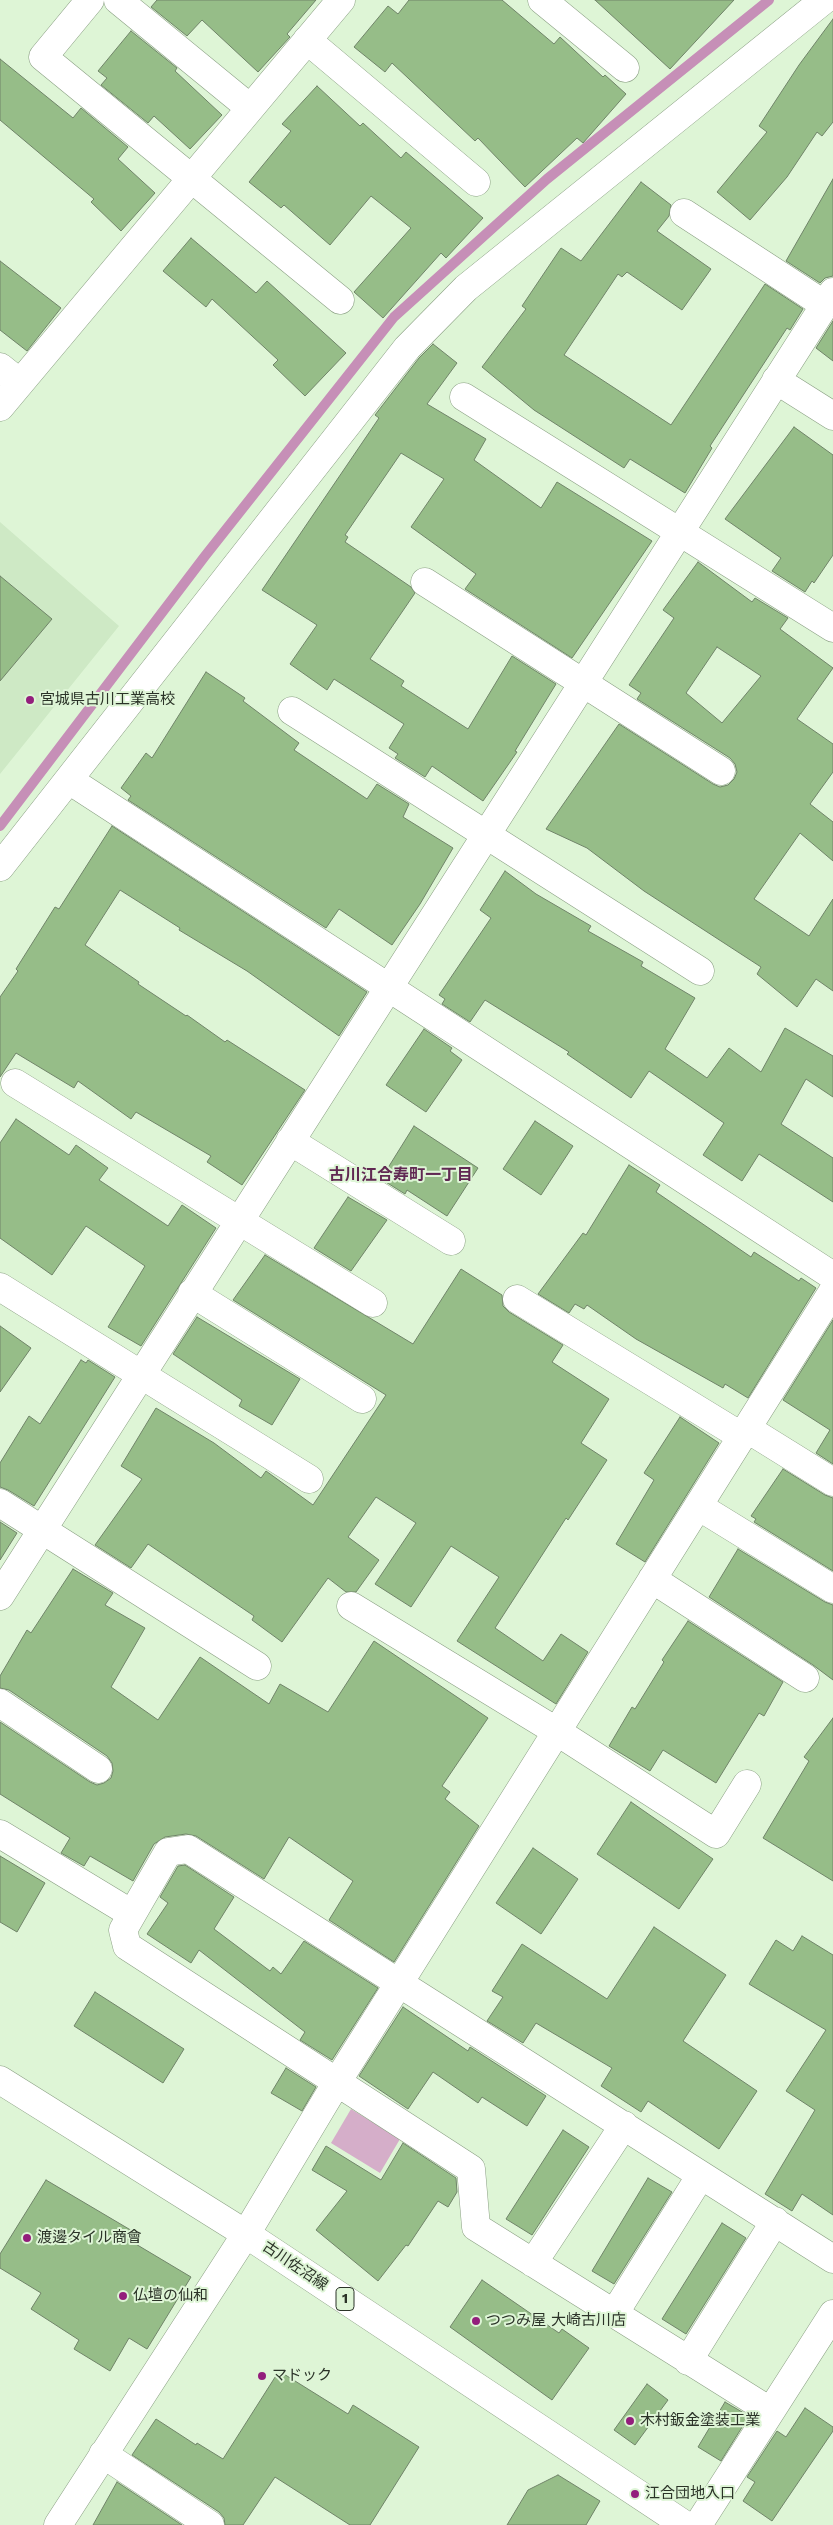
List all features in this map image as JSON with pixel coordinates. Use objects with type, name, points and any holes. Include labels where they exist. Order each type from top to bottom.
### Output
[{"type":"street","points":[[90,0],[43,57],[340,300]]},
{"type":"street","points":[[118,0],[250,108]]},
{"type":"street","points":[[0,407],[10,375],[191,179],[341,0]]},
{"type":"street","points":[[542,0],[625,68]]},
{"type":"street","points":[[0,867],[407,348],[466,288],[824,0]]},
{"type":"street","points":[[307,40],[476,182]]},
{"type":"street","points":[[0,1596],[41,1528],[829,298],[684,213]]},
{"type":"street","points":[[776,380],[833,416]]},
{"type":"street","points":[[464,396],[833,628]]},
{"type":"street","points":[[425,582],[721,771]]},
{"type":"street","points":[[292,711],[700,971]]},
{"type":"street","points":[[69,780],[833,1276]]},
{"type":"street","points":[[15,1084],[373,1303]]},
{"type":"street","points":[[290,1141],[451,1241]]},
{"type":"street","points":[[0,1287],[309,1479]]},
{"type":"street","points":[[58,2525],[246,2234],[399,1982],[833,1291]]},
{"type":"street","points":[[192,1292],[362,1399]]},
{"type":"street","points":[[517,1299],[833,1482]]},
{"type":"street","points":[[0,1503],[257,1666]]},
{"type":"street","points":[[698,1506],[833,1589]]},
{"type":"street","points":[[652,1579],[805,1678]]},
{"type":"street","points":[[351,1606],[556,1731],[716,1834],[747,1784]]},
{"type":"street","points":[[0,1703],[98,1769]]},
{"type":"street","points":[[0,1834],[132,1914]]},
{"type":"street","points":[[770,2411],[476,2227],[471,2169],[127,1946],[123,1930],[168,1852],[188,1849],[833,2259]]},
{"type":"street","name":"古川佐沼線","points":[[0,2080],[246,2234],[685,2525]]},
{"type":"street","points":[[533,2263],[624,2125]]},
{"type":"street","points":[[614,2314],[701,2175]]},
{"type":"street","points":[[688,2361],[775,2222]]},
{"type":"street","points":[[698,2525],[833,2314]]},
{"type":"street","points":[[103,2454],[210,2525]]},
{"type":"shaded area","name":"宮城県古川工業高校","points":[[0,522],[119,626],[0,774]]},
{"type":"shaded area","points":[[351,2109],[400,2139],[380,2173],[331,2143]]},
{"type":"building","points":[[157,0],[316,0],[287,34],[290,37],[258,72],[202,20],[187,36],[151,7]]},
{"type":"building","points":[[409,0],[502,0],[554,44],[560,37],[603,77],[605,75],[626,94],[583,143],[577,138],[525,187],[478,138],[475,141],[392,63],[385,72],[354,47],[388,6],[398,14]]},
{"type":"building","points":[[595,0],[734,0],[670,69]]},
{"type":"building","points":[[833,19],[833,122],[822,136],[817,132],[787,177],[750,220],[717,192],[767,132],[759,126],[799,65]]},
{"type":"building","points":[[131,31],[177,68],[175,71],[222,115],[190,149],[154,116],[148,123],[101,85],[107,78],[98,71]]},
{"type":"building","points":[[0,59],[73,118],[81,108],[128,147],[118,159],[155,193],[121,231],[91,202],[94,199],[0,120]]},
{"type":"building","points":[[317,86],[360,126],[363,123],[401,158],[406,152],[483,218],[446,258],[441,253],[383,318],[354,292],[411,228],[371,196],[330,245],[284,205],[281,208],[249,182],[291,131],[282,124]]},
{"type":"building","points":[[833,179],[833,276],[825,278],[820,283],[786,261]]},
{"type":"building","points":[[641,182],[671,205],[669,216],[657,231],[711,269],[682,310],[627,272],[622,277],[618,274],[564,355],[671,425],[765,284],[803,309],[790,330],[787,328],[710,446],[712,448],[685,493],[630,459],[624,468],[534,410],[482,367],[526,309],[522,306],[561,248],[581,261]]},
{"type":"building","points":[[191,238],[256,293],[267,281],[346,353],[305,396],[273,365],[278,360],[212,299],[206,307],[163,271]]},
{"type":"building","points":[[0,261],[61,308],[27,351],[0,330]]},
{"type":"building","points":[[833,321],[833,361],[816,348]]},
{"type":"building","points":[[433,344],[457,363],[427,404],[486,439],[474,460],[541,508],[557,482],[652,541],[572,658],[465,589],[476,574],[411,527],[444,479],[401,453],[345,535],[348,537],[345,542],[411,587],[415,593],[370,659],[404,681],[401,686],[468,729],[512,656],[556,684],[515,751],[517,752],[483,801],[432,766],[425,777],[395,758],[398,754],[389,748],[404,724],[334,679],[327,690],[290,664],[317,625],[262,590],[379,418],[375,415],[419,358]]},
{"type":"building","points":[[794,427],[833,455],[833,555],[814,583],[812,581],[805,592],[772,571],[781,558],[725,519]]},
{"type":"building","points":[[698,562],[752,602],[755,598],[788,618],[780,629],[833,668],[797,719],[833,744],[833,772],[810,804],[833,822],[833,861],[800,833],[754,899],[809,936],[833,899],[833,991],[816,979],[797,1007],[757,974],[761,967],[644,891],[587,848],[546,829],[619,724],[713,784],[720,787],[728,785],[734,779],[737,772],[735,764],[730,758],[637,699],[641,693],[629,685],[674,618],[663,610]],"holes":[[[717,647],[761,676],[722,723],[686,693]]]},
{"type":"building","points":[[0,576],[52,619],[0,681]]},
{"type":"building","points":[[206,672],[245,698],[243,701],[299,743],[294,750],[367,799],[377,784],[409,804],[403,817],[453,848],[420,904],[392,945],[339,909],[326,928],[128,800],[131,796],[121,788],[146,753],[152,758]]},
{"type":"building","points":[[112,826],[367,992],[339,1036],[247,971],[179,930],[180,928],[120,890],[85,945],[139,982],[138,984],[225,1042],[227,1040],[305,1090],[242,1185],[207,1162],[211,1156],[136,1112],[131,1119],[78,1081],[74,1088],[16,1053],[0,1077],[0,997],[18,971],[16,969],[55,907],[59,909]]},
{"type":"building","points":[[505,871],[536,894],[591,926],[588,931],[643,962],[641,966],[695,998],[665,1049],[707,1078],[729,1048],[761,1072],[785,1028],[833,1056],[833,1097],[806,1079],[781,1124],[833,1158],[833,1202],[759,1154],[742,1181],[703,1155],[724,1123],[649,1071],[631,1098],[567,1054],[569,1052],[485,1000],[470,1022],[442,1004],[445,999],[439,995],[491,918],[480,910]]},
{"type":"building","points":[[424,1029],[452,1048],[450,1051],[462,1060],[426,1112],[386,1085]]},
{"type":"building","points":[[16,1119],[69,1155],[76,1145],[108,1168],[99,1180],[168,1226],[182,1205],[216,1228],[141,1346],[108,1327],[145,1266],[86,1226],[52,1275],[0,1238],[0,1143]]},
{"type":"building","points":[[535,1121],[573,1146],[541,1195],[503,1169]]},
{"type":"building","points":[[414,1126],[478,1168],[447,1216],[407,1190],[405,1194],[381,1179]]},
{"type":"building","points":[[629,1165],[660,1185],[656,1192],[751,1257],[754,1252],[799,1281],[801,1278],[816,1288],[748,1398],[725,1384],[723,1388],[636,1339],[587,1305],[584,1309],[575,1304],[569,1313],[538,1294],[583,1233],[586,1235]]},
{"type":"building","points":[[348,1197],[387,1220],[351,1271],[314,1248]]},
{"type":"building","points":[[265,1255],[413,1344],[461,1269],[502,1295],[503,1306],[509,1312],[563,1345],[552,1362],[609,1399],[581,1443],[607,1460],[568,1520],[566,1518],[495,1628],[543,1661],[561,1634],[588,1652],[556,1704],[457,1641],[499,1577],[451,1546],[411,1607],[375,1584],[416,1523],[376,1497],[348,1537],[379,1560],[356,1592],[346,1592],[328,1578],[282,1642],[252,1620],[254,1616],[148,1544],[131,1568],[95,1545],[142,1479],[121,1466],[156,1408],[214,1443],[261,1478],[266,1471],[313,1505],[386,1395],[233,1300]]},
{"type":"building","points":[[197,1317],[300,1379],[272,1425],[239,1406],[242,1400],[173,1354]]},
{"type":"building","points":[[833,1320],[833,1464],[816,1453],[830,1430],[783,1400]]},
{"type":"building","points":[[0,1326],[31,1348],[0,1392]]},
{"type":"building","points":[[81,1360],[86,1363],[88,1360],[115,1377],[34,1506],[0,1487],[0,1463],[29,1416],[40,1424]]},
{"type":"building","points":[[680,1417],[719,1443],[645,1562],[616,1544],[654,1480],[644,1473]]},
{"type":"building","points":[[783,1469],[833,1498],[833,1571],[754,1522],[756,1519],[751,1516]]},
{"type":"building","points":[[0,1522],[17,1533],[0,1560]]},
{"type":"building","points":[[738,1549],[833,1605],[833,1680],[709,1597]]},
{"type":"building","points":[[73,1569],[113,1593],[105,1605],[145,1628],[111,1687],[158,1720],[200,1657],[269,1704],[280,1684],[328,1712],[374,1641],[488,1718],[442,1786],[450,1792],[445,1799],[479,1826],[394,1962],[329,1920],[353,1881],[289,1837],[264,1879],[196,1836],[186,1834],[165,1837],[154,1844],[133,1881],[90,1856],[84,1866],[61,1853],[70,1838],[0,1794],[0,1722],[90,1782],[97,1785],[111,1778],[113,1771],[112,1763],[107,1756],[9,1690],[0,1688],[0,1676],[27,1630],[31,1633]]},
{"type":"building","points":[[688,1621],[783,1682],[764,1716],[759,1713],[716,1783],[663,1750],[650,1771],[609,1746],[632,1707],[635,1709],[664,1662],[662,1660]]},
{"type":"building","points":[[833,1718],[833,1881],[763,1838],[809,1761],[804,1757]]},
{"type":"building","points":[[631,1802],[713,1859],[679,1909],[597,1854]]},
{"type":"building","points":[[533,1848],[578,1879],[541,1934],[496,1903]]},
{"type":"building","points":[[0,1856],[45,1883],[17,1932],[0,1922]]},
{"type":"building","points":[[185,1865],[234,1897],[214,1929],[270,1971],[273,1967],[281,1974],[304,1941],[378,1988],[332,2060],[300,2040],[305,2032],[199,1950],[191,1963],[147,1934],[168,1903],[160,1897],[178,1866]]},
{"type":"building","points":[[654,1927],[726,1975],[683,2041],[757,2091],[719,2149],[648,2101],[641,2112],[601,2086],[612,2068],[536,2023],[523,2043],[487,2021],[503,1997],[492,1991],[522,1944],[607,1999]]},
{"type":"building","points":[[802,1936],[833,1955],[833,2215],[802,2194],[792,2211],[765,2194],[815,2110],[786,2091],[826,2030],[749,1984],[776,1940],[793,1951]]},
{"type":"building","points":[[95,1992],[184,2049],[163,2083],[74,2026]]},
{"type":"building","points":[[403,2007],[468,2051],[470,2047],[546,2096],[527,2126],[482,2097],[478,2103],[433,2072],[408,2109],[359,2076]]},
{"type":"building","points":[[286,2068],[316,2087],[302,2111],[271,2093]]},
{"type":"building","points":[[563,2130],[589,2147],[532,2235],[506,2219]]},
{"type":"building","points":[[403,2143],[456,2178],[457,2192],[448,2207],[438,2201],[408,2246],[406,2245],[378,2281],[316,2230],[347,2191],[312,2170],[326,2146],[381,2180]]},
{"type":"building","points":[[648,2178],[672,2192],[614,2284],[592,2271]]},
{"type":"building","points":[[46,2180],[134,2232],[129,2240],[191,2277],[147,2349],[129,2338],[110,2371],[74,2349],[79,2340],[31,2309],[41,2293],[0,2268],[0,2254]]},
{"type":"building","points":[[722,2223],[746,2238],[686,2334],[662,2319]]},
{"type":"building","points":[[482,2280],[559,2333],[562,2329],[589,2348],[552,2400],[450,2327]]},
{"type":"building","points":[[279,2371],[348,2414],[353,2405],[419,2447],[370,2525],[350,2525],[275,2477],[243,2525],[225,2525],[224,2518],[219,2512],[132,2455],[156,2419],[196,2445],[197,2443],[223,2459]]},
{"type":"building","points":[[647,2384],[668,2400],[635,2445],[614,2430]]},
{"type":"building","points":[[725,2402],[749,2416],[721,2461],[698,2447]]},
{"type":"building","points":[[805,2408],[833,2427],[833,2431],[772,2521],[743,2501],[755,2482],[747,2477],[777,2431],[786,2437]]},
{"type":"building","points":[[558,2475],[600,2501],[586,2525],[507,2525],[528,2490]]},
{"type":"building","points":[[117,2482],[182,2525],[93,2525]]},
{"type":"waterway","points":[[0,826],[205,556],[394,317],[547,179],[769,0]]},
{"type":"place","name":"宮城県古川工業高校","points":[[30,700]]},
{"type":"place","name":"渡邊タイル商會","points":[[27,2238]]},
{"type":"place","name":"仏壇の仙和","points":[[123,2296]]},
{"type":"place","name":"つつみ屋 大崎古川店","points":[[476,2321]]},
{"type":"place","name":"マドック","points":[[262,2376]]},
{"type":"place","name":"木村鈑金塗装工業","points":[[630,2421]]},
{"type":"place","name":"江合団地入口","points":[[635,2494]]},
{"type":"district","name":"古川江合寿町一丁目","points":[[401,1175]]}]
